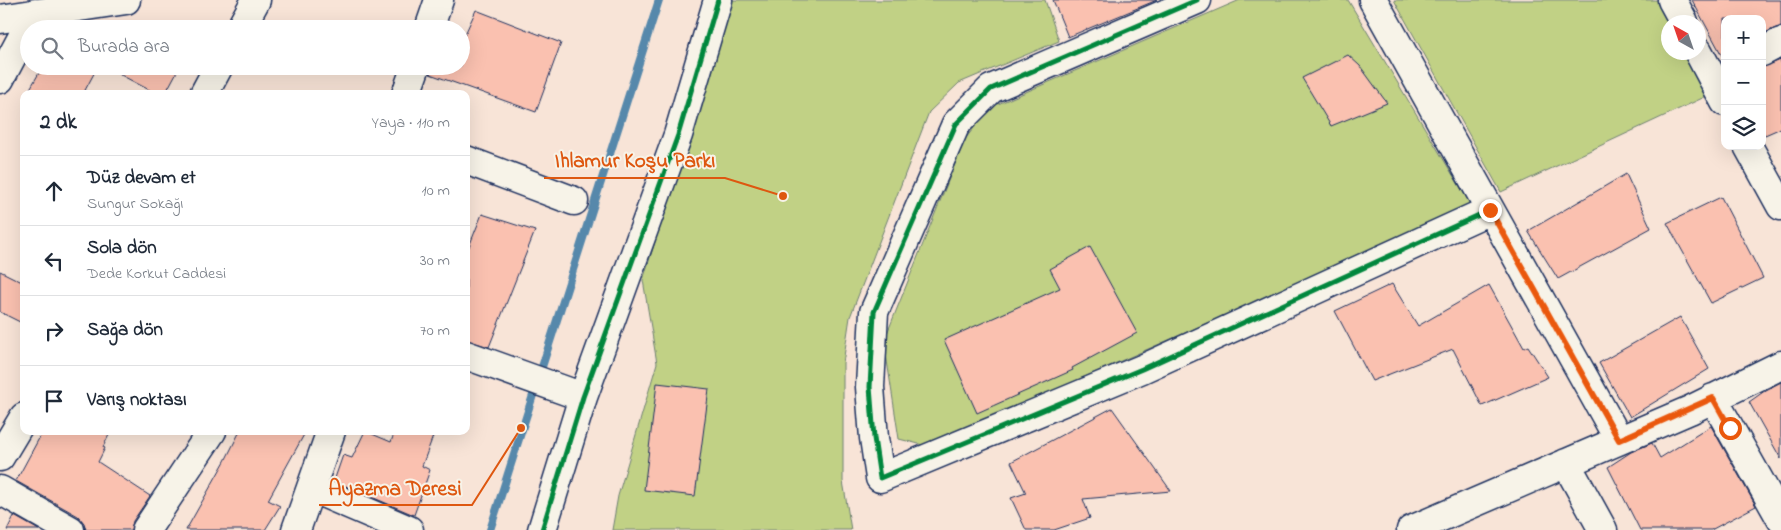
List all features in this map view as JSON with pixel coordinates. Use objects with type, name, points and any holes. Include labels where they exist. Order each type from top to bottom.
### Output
[{"type":"street","points":[[0,19],[126,0]]},
{"type":"street","points":[[245,20],[256,0]]},
{"type":"street","points":[[432,20],[438,0]]},
{"type":"street","points":[[542,530],[583,397],[678,135],[718,0]]},
{"type":"street","points":[[1197,0],[991,89],[956,124],[874,312],[870,387],[874,438],[880,478],[1142,369],[1490,210]]},
{"type":"street","points":[[1373,0],[1619,440]]},
{"type":"street","points":[[1672,0],[1680,15]]},
{"type":"street","points":[[32,20],[35,14]]},
{"type":"street","points":[[0,79],[20,42]]},
{"type":"street","points":[[1766,50],[1781,42]]},
{"type":"street","points":[[1704,60],[1721,85]]},
{"type":"street","points":[[206,90],[214,75]]},
{"type":"street","points":[[407,90],[413,75]]},
{"type":"street","points":[[1750,150],[1781,206]]},
{"type":"street","points":[[470,161],[574,200]]},
{"type":"street","points":[[470,356],[583,397]]},
{"type":"street","points":[[1411,530],[1619,440],[1781,365]]},
{"type":"street","points":[[1713,398],[1781,520]]},
{"type":"street","points":[[0,457],[20,424]]},
{"type":"street","points":[[146,530],[209,435]]},
{"type":"street","points":[[296,530],[330,435]]},
{"type":"street","points":[[1566,463],[1603,530]]},
{"type":"street","points":[[311,488],[409,530]]},
{"type":"street","points":[[0,490],[70,530]]},
{"type":"green space","points":[[731,0],[1045,0],[1059,41],[959,83],[929,112],[850,317],[843,363],[843,481],[851,530],[612,530],[618,496],[657,363],[643,280]]},
{"type":"green space","points":[[1240,0],[1348,0],[1472,207],[927,446],[899,439],[884,341],[965,139],[991,107]]},
{"type":"green space","points":[[1394,0],[1661,0],[1669,15],[1661,15],[1661,60],[1692,60],[1709,95],[1501,192]]},
{"type":"building","points":[[1053,0],[1157,0],[1068,37]]},
{"type":"building","points":[[1692,0],[1781,0],[1781,26],[1766,32],[1766,15],[1721,15],[1721,54],[1706,26],[1706,15],[1700,15]]},
{"type":"building","points":[[476,10],[561,43],[536,112],[433,75],[470,75],[470,23]]},
{"type":"building","points":[[1348,55],[1360,66],[1387,103],[1331,126],[1302,78]]},
{"type":"building","points":[[1781,60],[1781,128],[1766,135],[1766,105],[1766,66]]},
{"type":"building","points":[[38,75],[93,75],[85,90],[29,90]]},
{"type":"building","points":[[121,75],[175,75],[167,90],[149,90]]},
{"type":"building","points":[[1626,174],[1651,228],[1558,279],[1528,231]]},
{"type":"building","points":[[1721,197],[1763,278],[1711,303],[1667,223]]},
{"type":"building","points":[[482,214],[535,231],[489,347],[470,341],[470,244]]},
{"type":"building","points":[[1090,247],[1137,333],[1072,368],[1073,370],[977,413],[944,340],[1060,288],[1050,269]]},
{"type":"building","points":[[0,271],[20,281],[20,322],[0,312]]},
{"type":"building","points":[[1392,284],[1418,326],[1489,285],[1524,348],[1528,346],[1548,377],[1482,406],[1453,349],[1372,381],[1335,311]]},
{"type":"building","points":[[1680,317],[1709,369],[1630,417],[1599,363]]},
{"type":"building","points":[[1781,382],[1781,459],[1749,402]]},
{"type":"building","points":[[657,383],[709,389],[695,496],[644,490]]},
{"type":"building","points":[[1112,408],[1171,491],[1083,499],[1090,518],[1054,530],[1026,530],[1011,498],[1026,493],[1011,462]]},
{"type":"building","points":[[1711,426],[1756,506],[1711,530],[1640,530],[1608,467],[1631,452],[1652,443],[1660,458]]},
{"type":"building","points":[[41,435],[109,435],[98,462],[150,496],[133,521],[131,530],[86,530],[84,523],[78,516],[16,481]]},
{"type":"building","points":[[238,435],[304,435],[268,500],[280,506],[265,530],[186,530]]},
{"type":"building","points":[[363,435],[374,435],[391,442],[394,435],[434,435],[422,466],[430,470],[414,515],[334,481],[343,455],[352,458]]},
{"type":"building","points":[[14,516],[39,530],[7,530]]},
{"type":"waterway","points":[[490,530],[659,0]]},
{"type":"cycle path","points":[[542,530],[583,397],[678,135],[718,0]]},
{"type":"cycle path","points":[[1197,0],[991,89],[956,124],[874,312],[870,387],[874,438],[880,478],[1142,369],[1490,210]]},
{"type":"place","name":"Ihlamur Koşu Parkı","points":[[783,196]]},
{"type":"place","name":"Ayazma Deresi","points":[[521,428]]},
{"type":"route","points":[[1490,210],[1619,440],[1690,410],[1713,398],[1730,428]]}]
